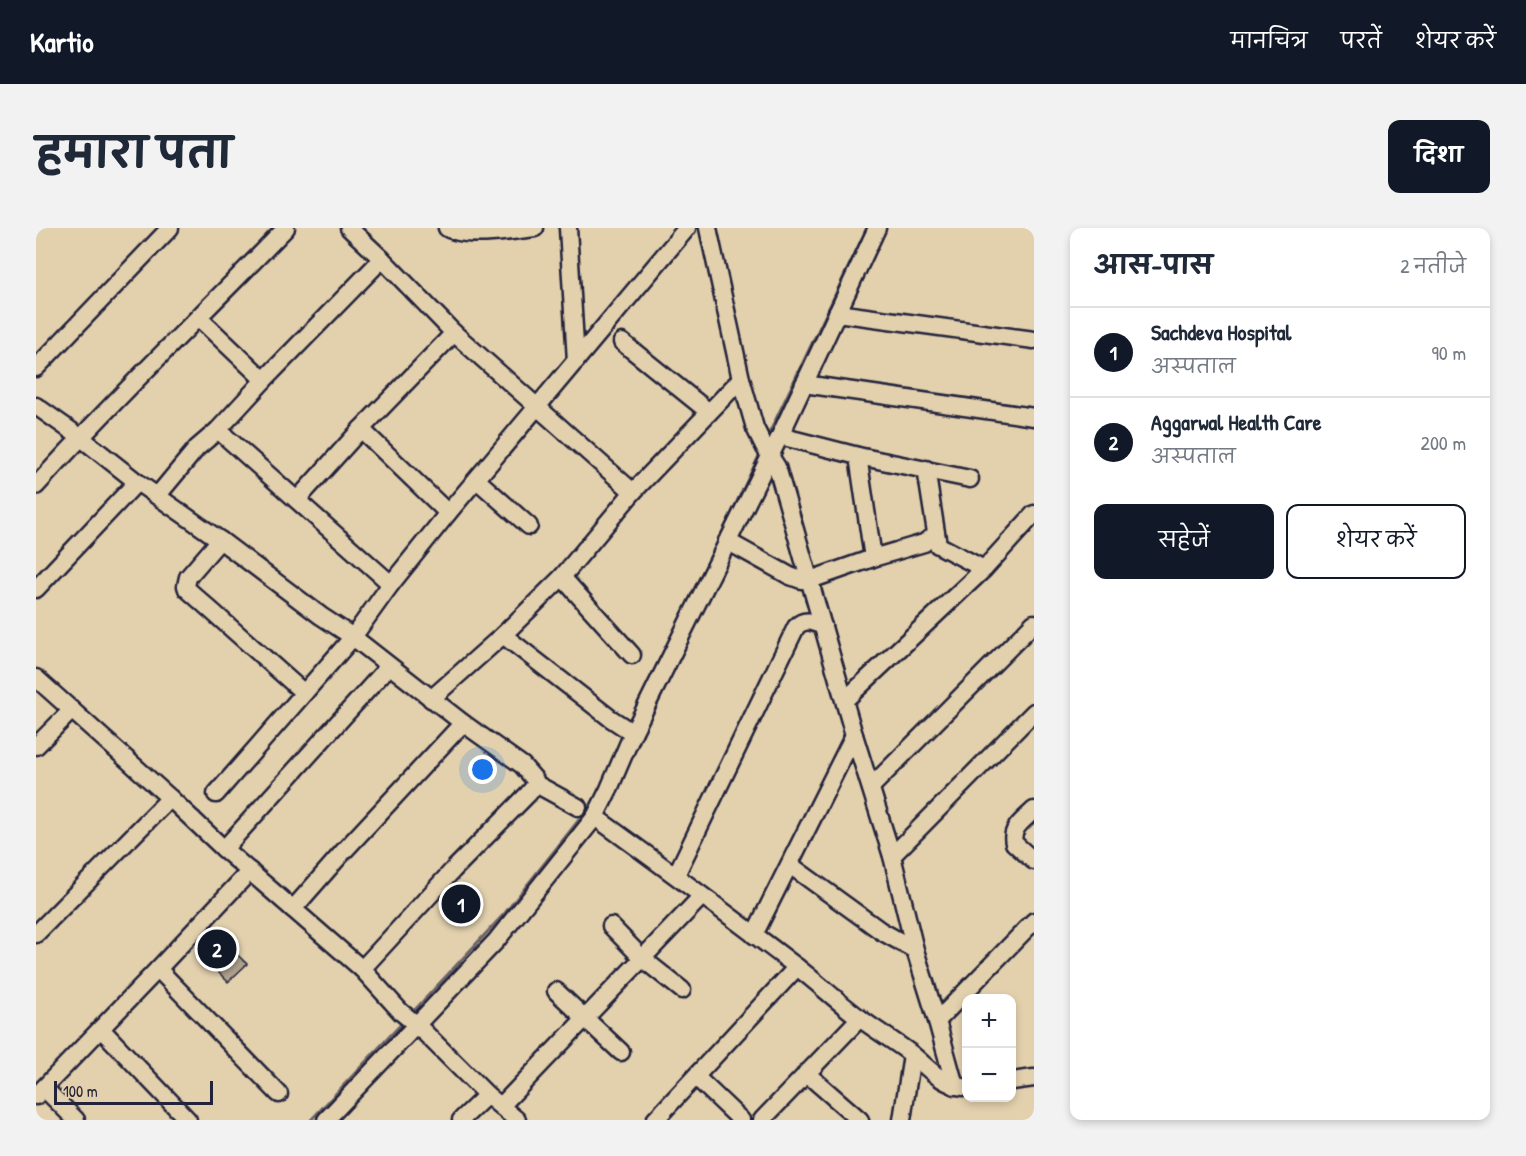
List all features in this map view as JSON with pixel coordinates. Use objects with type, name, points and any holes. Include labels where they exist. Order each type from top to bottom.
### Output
[{"type":"street","points":[[36,368],[171,228]]},
{"type":"street","points":[[36,486],[80,438],[286,228]]},
{"type":"street","points":[[350,228],[454,333],[633,492]]},
{"type":"street","points":[[447,228],[462,233],[535,228]]},
{"type":"street","points":[[568,228],[576,362]]},
{"type":"street","points":[[216,794],[353,637],[391,584],[448,513],[687,228]]},
{"type":"street","points":[[708,228],[741,379],[755,428],[777,467],[854,735],[892,856],[915,950],[961,1086]]},
{"type":"street","points":[[326,1120],[410,1019],[496,941],[595,817],[609,789],[631,732],[727,542],[767,451],[780,436],[877,228]]},
{"type":"street","points":[[158,495],[197,448],[218,430],[382,259]]},
{"type":"street","points":[[837,313],[1034,340]]},
{"type":"street","points":[[199,318],[264,380]]},
{"type":"street","points":[[297,500],[361,429],[454,333]]},
{"type":"street","points":[[622,342],[709,412]]},
{"type":"street","points":[[432,699],[504,635],[562,577],[633,492],[741,379]]},
{"type":"street","points":[[804,384],[1034,417]]},
{"type":"street","points":[[38,411],[80,438],[321,616],[353,637],[463,723],[522,765],[536,784],[578,807]]},
{"type":"street","points":[[361,429],[448,513]]},
{"type":"street","points":[[218,430],[391,584]]},
{"type":"street","points":[[780,436],[858,456],[970,479]]},
{"type":"street","points":[[858,456],[873,558]]},
{"type":"street","points":[[926,469],[938,545],[984,569]]},
{"type":"street","points":[[477,480],[529,526]]},
{"type":"street","points":[[36,589],[138,482]]},
{"type":"street","points":[[845,700],[984,569],[1034,514]]},
{"type":"street","points":[[727,542],[790,576],[810,580],[924,543],[936,534]]},
{"type":"street","points":[[220,540],[189,577],[187,589],[304,693]]},
{"type":"street","points":[[562,577],[632,655]]},
{"type":"street","points":[[676,875],[796,627],[807,621],[823,626]]},
{"type":"street","points":[[871,787],[1034,623]]},
{"type":"street","points":[[504,635],[631,732]]},
{"type":"street","points":[[224,849],[389,666]]},
{"type":"street","points":[[36,678],[224,849],[362,969],[487,1095],[517,1120]]},
{"type":"street","points":[[36,747],[72,710]]},
{"type":"street","points":[[892,856],[1034,712]]},
{"type":"street","points":[[294,909],[343,852],[463,723]]},
{"type":"street","points":[[754,935],[854,735]]},
{"type":"street","points":[[362,969],[536,784]]},
{"type":"street","points":[[36,934],[170,798]]},
{"type":"street","points":[[1034,810],[1015,829],[1013,839],[1014,843],[1034,861]]},
{"type":"street","points":[[595,817],[676,875],[860,1018],[912,1054],[940,1079],[961,1086]]},
{"type":"street","points":[[790,865],[881,931],[915,950]]},
{"type":"street","points":[[76,1120],[41,1085],[101,1029],[250,871]]},
{"type":"street","points":[[501,1106],[702,896]]},
{"type":"street","points":[[938,1021],[1034,921]]},
{"type":"street","points":[[611,926],[643,959],[682,990]]},
{"type":"street","points":[[655,1120],[797,967]]},
{"type":"street","points":[[158,969],[279,1094]]},
{"type":"street","points":[[556,991],[584,1020],[621,1052]]},
{"type":"street","points":[[762,1120],[860,1018]]},
{"type":"street","points":[[101,1029],[188,1120]]},
{"type":"street","points":[[902,1120],[912,1054]]},
{"type":"street","points":[[806,1073],[860,1120]]},
{"type":"street","points":[[696,1077],[741,1120]]},
{"type":"street","points":[[1016,1080],[1034,1078]]},
{"type":"street","points":[[461,1120],[487,1095]]},
{"type":"building","points":[[458,884],[476,902],[461,917],[445,901]]},
{"type":"building","points":[[220,938],[247,964],[228,982],[201,955],[207,947],[210,949]]},
{"type":"waterway","points":[[767,438],[867,228]]},
{"type":"waterway","points":[[666,649],[761,452]]},
{"type":"waterway","points":[[411,1014],[505,913],[594,801]]},
{"type":"waterway","points":[[311,1120],[404,1021]]},
{"type":"place","name":"Sachdeva Hospital","points":[[461,904]]},
{"type":"place","name":"Aggarwal Health Care","points":[[217,949]]}]
